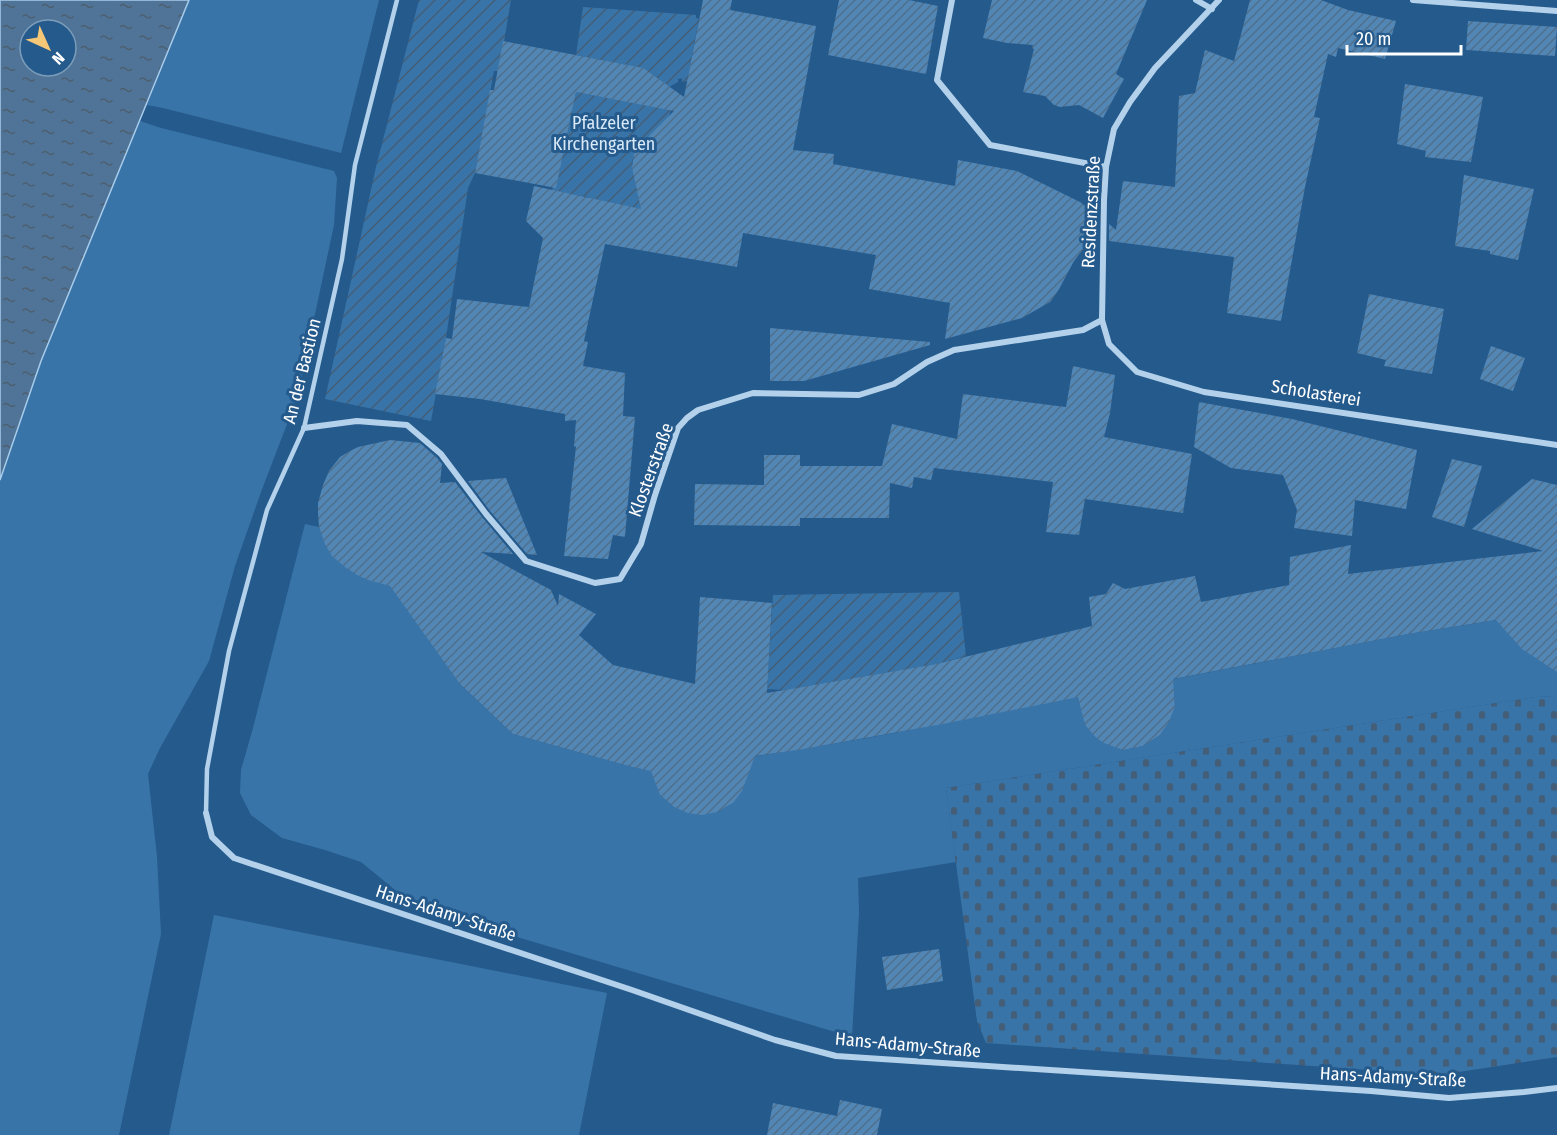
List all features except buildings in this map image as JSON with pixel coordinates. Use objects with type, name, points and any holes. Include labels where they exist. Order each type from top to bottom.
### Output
[{"type":"street","points":[[952,0],[938,80],[990,145],[1106,167]]},
{"type":"street","points":[[1196,0],[1212,9]]},
{"type":"street","name":"Residenzstraße","points":[[1102,320],[1106,167],[1114,129],[1155,68],[1219,0]]},
{"type":"street","points":[[1413,0],[1557,11]]},
{"type":"street","name":"Klosterstraße","points":[[304,428],[357,421],[406,425],[441,454],[486,514],[526,561],[595,584],[620,579],[641,544],[678,428],[698,410],[753,393],[859,395],[894,384],[927,362],[954,350],[1083,330],[1102,320]]},
{"type":"street","name":"Scholasterei","points":[[1102,320],[1108,344],[1137,372],[1204,392],[1557,445]]},
{"type":"street","name":"Hans-Adamy-Straße","points":[[206,813],[212,837],[234,858],[776,1040],[836,1056],[1449,1098],[1557,1088]]},
{"type":"lane","name":"An der Bastion","points":[[206,813],[207,769],[229,651],[267,510],[304,428],[342,259],[355,165],[397,0]]},
{"type":"green space","points":[[189,0],[379,0],[341,153],[147,105]]},
{"type":"green space","points":[[419,0],[511,0],[499,71],[494,71],[475,173],[468,188],[431,421],[325,399],[376,167]]},
{"type":"green space","name":"Pfalzeler Kirchengarten","points":[[583,7],[696,15],[699,19],[687,81],[682,82],[682,78],[678,79],[678,82],[669,87],[671,110],[669,116],[672,118],[640,145],[633,159],[632,167],[662,214],[590,202],[588,197],[552,191],[557,164],[561,164],[576,92],[619,100],[626,65],[576,55]]},
{"type":"green space","points":[[140,121],[334,171],[337,178],[334,225],[297,398],[235,566],[209,661],[148,774],[157,857],[161,934],[119,1135],[0,1135],[0,480],[41,361]]},
{"type":"green space","points":[[305,524],[319,527],[330,550],[345,567],[364,578],[389,584],[459,683],[513,734],[652,771],[660,795],[674,807],[687,813],[717,812],[733,803],[744,758],[954,722],[1079,696],[1085,725],[1095,737],[1123,750],[1143,746],[1160,735],[1175,707],[1174,693],[1169,680],[1408,634],[1497,620],[1557,665],[1557,696],[1536,697],[946,788],[956,862],[858,878],[859,913],[852,1037],[430,911],[411,903],[361,862],[282,838],[251,815],[240,793],[241,770]]},
{"type":"green space","points":[[959,592],[966,656],[936,664],[785,690],[767,689],[773,595]]},
{"type":"green space","points":[[1557,696],[1557,1057],[1439,1075],[986,1043],[977,1021],[946,788],[1536,697]]},
{"type":"green space","points":[[214,915],[607,993],[579,1135],[169,1135]]},
{"type":"water","points":[[0,0],[189,0],[41,361],[0,480]]}]
